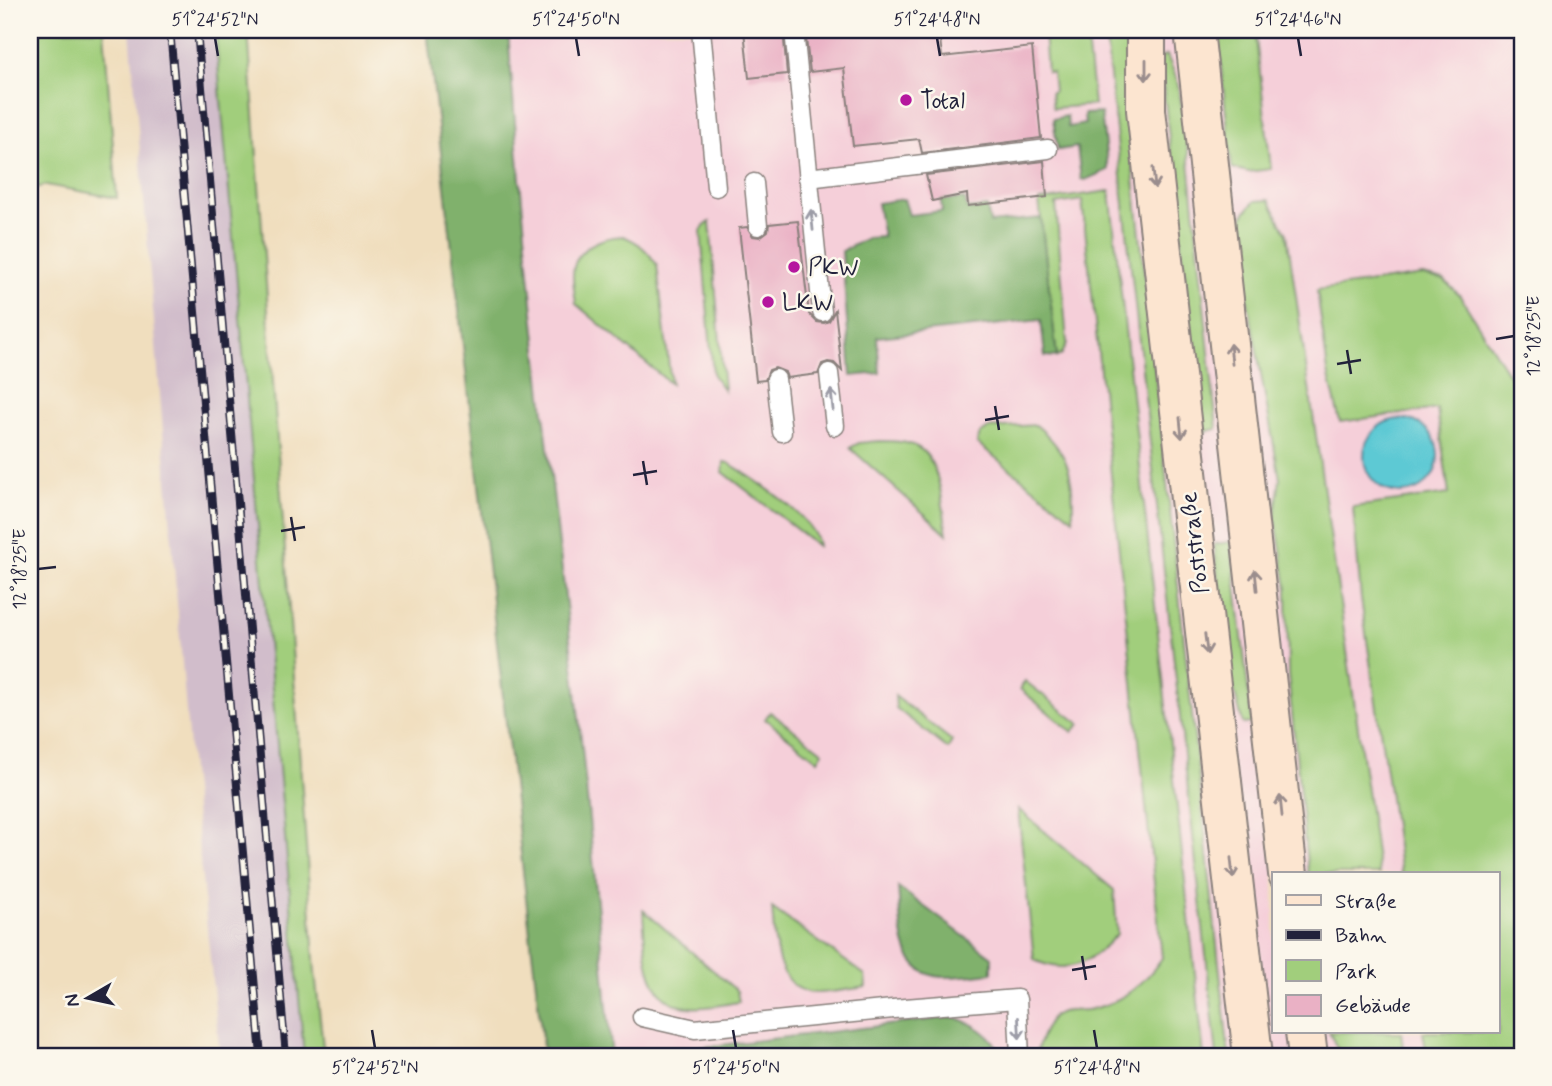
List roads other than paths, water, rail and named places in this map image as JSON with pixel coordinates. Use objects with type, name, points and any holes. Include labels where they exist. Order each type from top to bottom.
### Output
[{"type":"street","name":"Poststraße","points":[[1146,30],[1146,110],[1252,1056]]},
{"type":"street","points":[[1194,30],[1288,872]]},
{"type":"street","points":[[1306,1034],[1308,1056]]},
{"type":"lane","points":[[701,30],[716,187]]},
{"type":"lane","points":[[794,30],[822,312]]},
{"type":"lane","points":[[808,178],[1048,149]]},
{"type":"lane","points":[[754,183],[758,226]]},
{"type":"lane","points":[[829,373],[835,426]]},
{"type":"lane","points":[[776,379],[782,432]]},
{"type":"lane","points":[[642,1017],[695,1029],[1017,999],[1020,1056]]},
{"type":"water","points":[[1401,419],[1415,422],[1427,430],[1435,442],[1438,456],[1435,470],[1427,482],[1415,490],[1401,493],[1387,490],[1375,482],[1367,470],[1364,456],[1367,442],[1375,430],[1387,422]]},
{"type":"railway","points":[[170,30],[261,1056]]},
{"type":"railway","points":[[197,30],[286,1056]]},
{"type":"place","name":"Total","points":[[906,100]]},
{"type":"place","name":"PKW","points":[[794,267]]},
{"type":"place","name":"LKW","points":[[768,302]]}]
